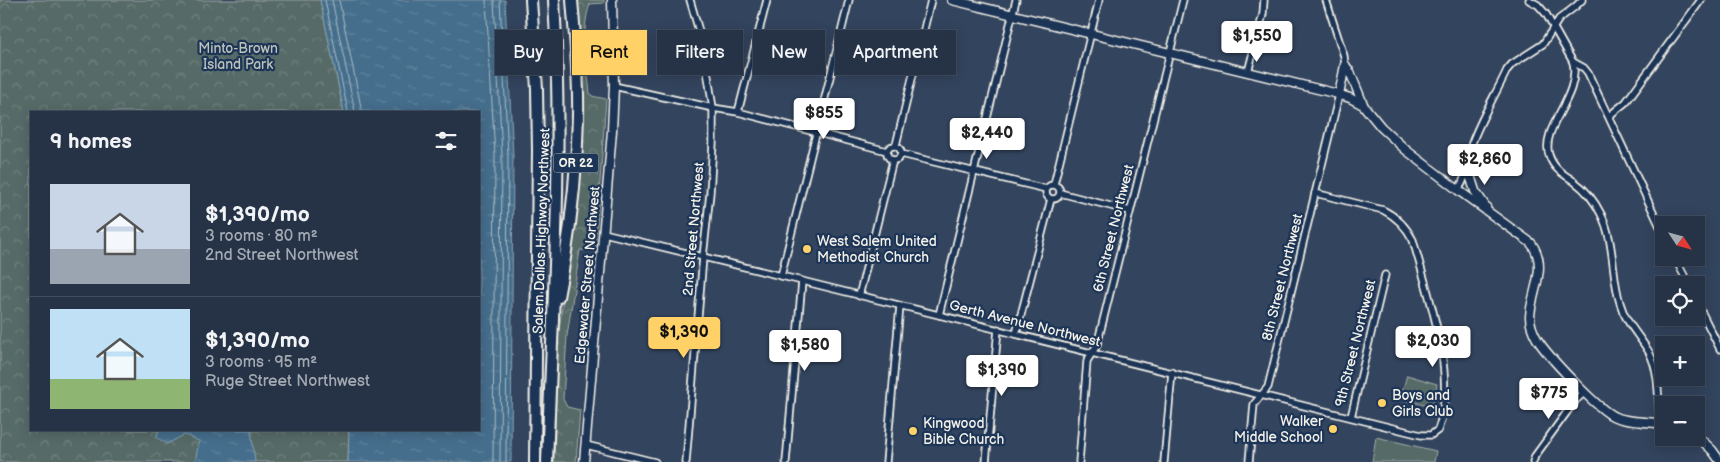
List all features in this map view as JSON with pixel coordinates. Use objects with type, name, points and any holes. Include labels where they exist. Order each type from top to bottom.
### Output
[{"type":"highway","name":"Salem Dallas Highway Northwest","points":[[547,462],[553,325],[558,110],[554,0]]},
{"type":"highway","name":"OR 22","points":[[553,325],[570,222],[576,156],[578,114],[572,0]]},
{"type":"highway","name":"Salem Dallas Highway Northwest","points":[[531,1],[537,89],[538,150],[535,462]]},
{"type":"street","name":"Edgewater Street Northwest","points":[[584,462],[612,131],[614,86],[612,0]]},
{"type":"street","name":"2nd Street Northwest","points":[[686,462],[703,257],[711,186],[713,108],[703,45],[690,0]]},
{"type":"street","points":[[738,112],[767,0]]},
{"type":"street","points":[[781,276],[848,0]]},
{"type":"street","points":[[896,145],[931,0]]},
{"type":"street","points":[[952,0],[1356,100],[1364,105],[1391,136],[1458,190],[1525,238],[1536,249],[1540,268],[1530,317],[1533,332],[1547,352],[1601,409],[1614,417],[1655,423]]},
{"type":"street","points":[[939,315],[1016,0]]},
{"type":"street","points":[[1054,184],[1099,0]]},
{"type":"street","name":"6th Street Northwest","points":[[1079,462],[1087,361],[1097,344],[1182,0]]},
{"type":"street","points":[[1248,72],[1263,14],[1264,0]]},
{"type":"street","points":[[1326,0],[1344,56],[1345,65],[1339,95]]},
{"type":"street","points":[[1529,0],[1538,5],[1554,26],[1573,62],[1572,88],[1551,133],[1548,153],[1556,168],[1575,182],[1594,201],[1606,226],[1613,254],[1614,282],[1620,303],[1630,327],[1654,364],[1659,396]]},
{"type":"street","points":[[1458,190],[1464,181],[1472,143],[1507,70],[1512,64],[1543,44],[1559,19],[1582,0]]},
{"type":"street","points":[[1609,116],[1626,102],[1701,0]]},
{"type":"street","points":[[1573,62],[1588,72],[1655,216]]},
{"type":"street","points":[[1345,65],[1350,72],[1364,105]]},
{"type":"street","points":[[614,86],[738,112],[887,151]]},
{"type":"street","name":"8th Street Northwest","points":[[1249,462],[1254,404],[1268,387],[1339,95]]},
{"type":"street","points":[[887,151],[889,147],[896,145]]},
{"type":"street","points":[[896,145],[902,154]]},
{"type":"street","points":[[887,151],[887,155],[893,160]]},
{"type":"street","points":[[902,154],[1046,189]]},
{"type":"street","points":[[893,160],[902,154]]},
{"type":"street","points":[[859,296],[893,160]]},
{"type":"street","points":[[1467,166],[1475,191],[1490,213]]},
{"type":"street","points":[[1046,189],[1054,184]]},
{"type":"street","points":[[1046,189],[1047,197],[1056,199],[1060,189],[1054,184]]},
{"type":"street","points":[[1060,193],[1130,211]]},
{"type":"street","name":"Gerth Avenue Northwest","points":[[604,234],[1172,372],[1421,435],[1431,435],[1438,430],[1445,406],[1441,349],[1413,240],[1408,230],[1392,214],[1315,193]]},
{"type":"street","points":[[1016,334],[1051,199]]},
{"type":"street","name":"9th Street Northwest","points":[[1350,417],[1385,275]]},
{"type":"street","points":[[786,462],[802,281]]},
{"type":"street","points":[[886,462],[900,306]]},
{"type":"street","points":[[1705,319],[1720,349]]},
{"type":"street","points":[[986,462],[998,330]]},
{"type":"street","points":[[1164,462],[1172,372]]},
{"type":"street","points":[[1532,462],[1575,401],[1585,392]]},
{"type":"street","points":[[1705,443],[1720,461]]},
{"type":"street","points":[[586,445],[655,462]]},
{"type":"green space","name":"Minto-Brown Island Park","points":[[0,0],[320,0],[344,111],[30,111],[30,431],[349,431],[348,462],[0,462]]},
{"type":"green space","points":[[575,0],[604,0],[604,3],[590,4],[585,30],[575,30]]},
{"type":"green space","points":[[575,75],[588,75],[592,96],[606,99],[595,251],[580,250],[567,336],[563,399],[567,407],[580,410],[576,462],[554,462],[558,338],[575,211]]},
{"type":"green space","points":[[1407,375],[1437,384],[1432,407],[1400,399]]},
{"type":"green space","points":[[1376,437],[1436,451],[1434,462],[1372,462]]},
{"type":"water","points":[[320,0],[505,0],[507,30],[495,30],[495,75],[509,75],[513,155],[511,462],[348,462],[349,431],[480,431],[480,111],[344,111]]},
{"type":"water","points":[[159,431],[251,431],[255,462],[195,462],[199,441],[184,435],[167,444],[156,437]]},
{"type":"place","name":"West Salem United Methodist Church","points":[[807,249]]},
{"type":"place","name":"Boys and Girls Club","points":[[1382,403]]},
{"type":"place","name":"Walker Middle School","points":[[1333,429]]},
{"type":"place","name":"Kingwood Bible Church","points":[[913,431]]}]
